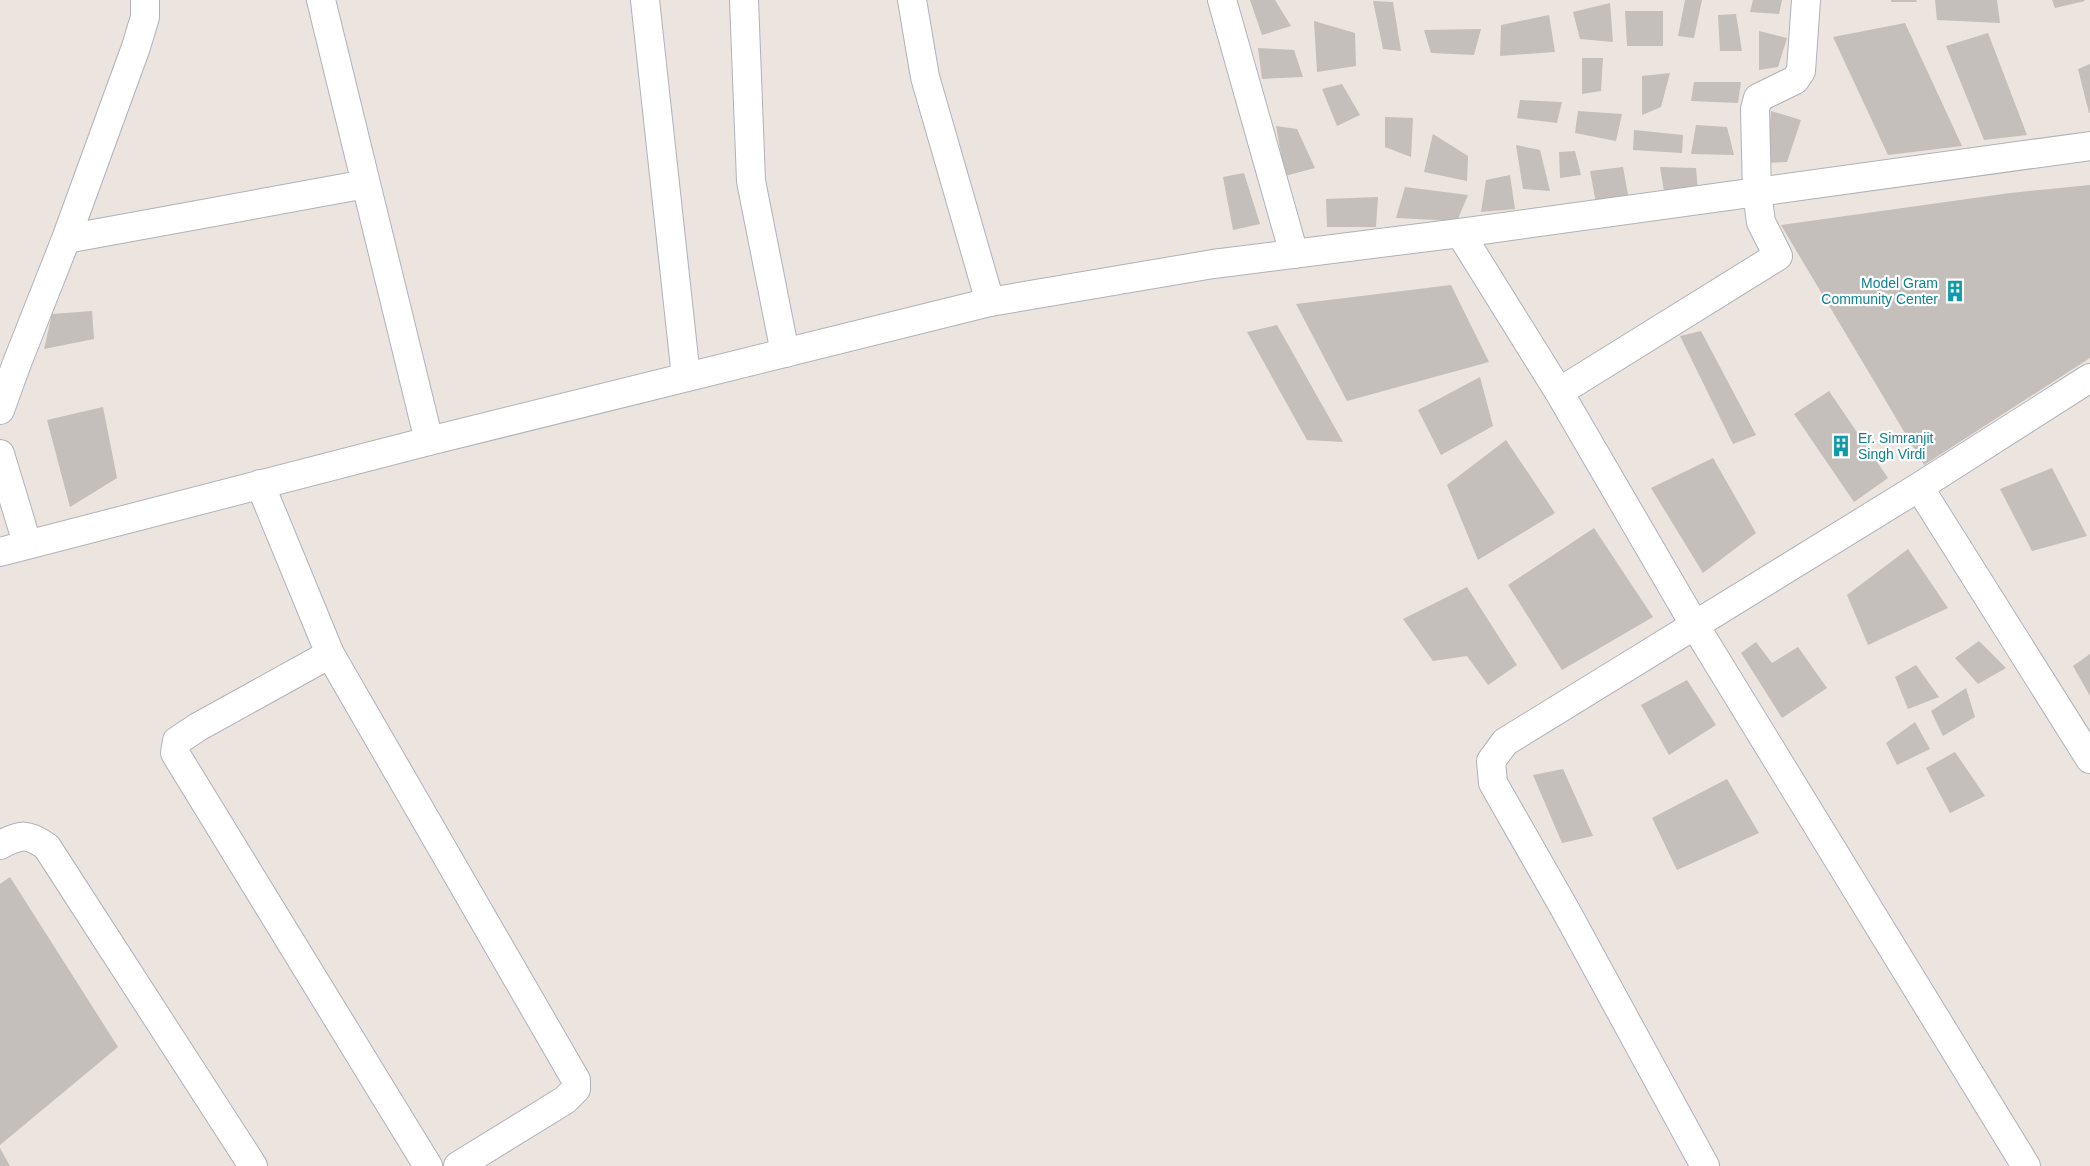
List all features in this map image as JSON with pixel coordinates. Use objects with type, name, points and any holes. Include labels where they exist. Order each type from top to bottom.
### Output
[{"type":"street","points":[[0,410],[16,363],[66,238],[136,47],[145,17],[144,0]]},
{"type":"street","points":[[321,0],[429,441]]},
{"type":"street","points":[[646,0],[686,377]]},
{"type":"street","points":[[744,0],[751,181],[785,353]]},
{"type":"street","points":[[912,0],[925,77],[990,302]]},
{"type":"street","points":[[1222,0],[1294,254]]},
{"type":"street","points":[[1559,392],[1778,256],[1761,222],[1757,193],[1755,109],[1758,98],[1795,80],[1801,71],[1806,0]]},
{"type":"street","points":[[0,552],[27,543],[429,441],[990,302],[1213,264],[1460,234],[2090,146]]},
{"type":"street","points":[[66,238],[366,184]]},
{"type":"street","points":[[1460,234],[1559,392],[1694,624],[2026,1166]]},
{"type":"street","points":[[1705,1166],[1566,911],[1493,783],[1491,761],[1505,742],[1919,487],[2090,378]]},
{"type":"street","points":[[0,454],[27,543]]},
{"type":"street","points":[[260,484],[330,654],[576,1080],[576,1090],[565,1100],[458,1166]]},
{"type":"street","points":[[1919,487],[2090,759]]},
{"type":"street","points":[[330,654],[177,741],[175,753],[428,1166]]},
{"type":"street","points":[[0,845],[14,837],[34,837],[47,847],[253,1166]]},
{"type":"building","points":[[1250,0],[1275,0],[1291,26],[1262,35]]},
{"type":"building","points":[[1685,0],[1702,0],[1694,38],[1678,36]]},
{"type":"building","points":[[1753,0],[1782,0],[1779,14],[1750,12]]},
{"type":"building","points":[[1891,0],[1916,0],[1917,2],[1891,2]]},
{"type":"building","points":[[1935,0],[1997,0],[2000,23],[1937,20]]},
{"type":"building","points":[[2052,0],[2084,0],[2085,1],[2055,8]]},
{"type":"building","points":[[1373,1],[1393,2],[1401,51],[1383,49]]},
{"type":"building","points":[[1610,3],[1613,42],[1580,39],[1573,12]]},
{"type":"building","points":[[1625,11],[1663,11],[1663,46],[1627,46]]},
{"type":"building","points":[[1736,14],[1742,51],[1720,51],[1718,15]]},
{"type":"building","points":[[1549,15],[1555,52],[1500,56],[1501,25]]},
{"type":"building","points":[[1314,21],[1355,33],[1356,66],[1317,72]]},
{"type":"building","points":[[1905,23],[1962,146],[1888,155],[1833,37]]},
{"type":"building","points":[[1481,29],[1474,55],[1431,53],[1424,30]]},
{"type":"building","points":[[1759,31],[1787,38],[1778,67],[1759,70]]},
{"type":"building","points":[[1988,33],[2027,135],[1984,140],[1946,46]]},
{"type":"building","points":[[1258,48],[1294,50],[1303,77],[1262,79]]},
{"type":"building","points":[[1582,58],[1603,58],[1601,91],[1582,94]]},
{"type":"building","points":[[2090,64],[2090,113],[2089,113],[2078,69]]},
{"type":"building","points":[[1670,73],[1661,107],[1642,115],[1642,76]]},
{"type":"building","points":[[1694,82],[1741,82],[1738,103],[1691,101]]},
{"type":"building","points":[[1342,84],[1360,115],[1337,126],[1322,89]]},
{"type":"building","points":[[1520,100],[1562,102],[1557,123],[1517,118]]},
{"type":"building","points":[[1578,111],[1622,114],[1616,141],[1575,133]]},
{"type":"building","points":[[1771,111],[1801,120],[1787,162],[1767,163]]},
{"type":"building","points":[[1385,117],[1413,118],[1411,157],[1385,147]]},
{"type":"building","points":[[1696,125],[1727,127],[1734,155],[1691,154]]},
{"type":"building","points":[[1276,126],[1297,129],[1315,168],[1285,176]]},
{"type":"building","points":[[1634,130],[1683,135],[1682,153],[1633,150]]},
{"type":"building","points":[[1433,134],[1468,156],[1467,181],[1424,172]]},
{"type":"building","points":[[1516,145],[1540,150],[1550,191],[1523,189]]},
{"type":"building","points":[[1575,151],[1581,175],[1560,178],[1559,152]]},
{"type":"building","points":[[1623,167],[1629,200],[1596,203],[1590,171]]},
{"type":"building","points":[[1660,167],[1696,168],[1698,191],[1665,197]]},
{"type":"building","points":[[1244,173],[1260,224],[1233,230],[1223,177]]},
{"type":"building","points":[[1510,175],[1515,209],[1481,212],[1486,180]]},
{"type":"building","name":"Model Gram Community Center","points":[[2090,185],[2090,358],[1924,465],[1781,225],[2010,193]]},
{"type":"building","points":[[1405,187],[1468,195],[1457,221],[1396,218]]},
{"type":"building","points":[[1378,197],[1376,227],[1327,227],[1326,199]]},
{"type":"building","points":[[1451,285],[1489,362],[1347,401],[1296,304]]},
{"type":"building","points":[[92,311],[94,339],[44,349],[52,314]]},
{"type":"building","points":[[1277,325],[1343,442],[1307,440],[1247,332]]},
{"type":"building","points":[[1701,331],[1756,435],[1733,444],[1680,336]]},
{"type":"building","points":[[1480,377],[1493,426],[1441,455],[1418,410]]},
{"type":"building","name":"Er. Simranjit Singh Virdi","points":[[1829,391],[1888,478],[1854,502],[1794,414]]},
{"type":"building","points":[[103,407],[117,478],[70,507],[47,420]]},
{"type":"building","points":[[1506,440],[1555,513],[1478,560],[1447,485]]},
{"type":"building","points":[[1713,458],[1756,533],[1703,573],[1651,488]]},
{"type":"building","points":[[2052,468],[2087,536],[2032,551],[2000,489]]},
{"type":"building","points":[[1594,528],[1653,617],[1562,670],[1508,585]]},
{"type":"building","points":[[1908,549],[1948,608],[1868,645],[1847,595]]},
{"type":"building","points":[[1467,587],[1517,665],[1488,685],[1467,656],[1433,661],[1403,619]]},
{"type":"building","points":[[1979,641],[2006,668],[1978,684],[1955,658]]},
{"type":"building","points":[[1756,642],[1772,663],[1798,647],[1827,688],[1782,718],[1741,653]]},
{"type":"building","points":[[2090,654],[2090,696],[2073,666]]},
{"type":"building","points":[[1916,665],[1939,697],[1908,709],[1895,677]]},
{"type":"building","points":[[1687,680],[1716,725],[1669,755],[1641,705]]},
{"type":"building","points":[[1966,688],[1975,717],[1943,736],[1931,711]]},
{"type":"building","points":[[1915,722],[1930,749],[1897,765],[1886,743]]},
{"type":"building","points":[[1955,752],[1985,796],[1950,813],[1926,768]]},
{"type":"building","points":[[1563,769],[1593,836],[1562,843],[1533,775]]},
{"type":"building","points":[[1727,779],[1759,833],[1677,870],[1652,818]]},
{"type":"building","points":[[10,877],[118,1047],[0,1145],[0,884]]},
{"type":"building","points":[[0,1148],[10,1166],[0,1166]]},
{"type":"place","name":"Model Gram Community Center","points":[[1955,291]]},
{"type":"place","name":"Er. Simranjit Singh Virdi","points":[[1841,446]]}]
